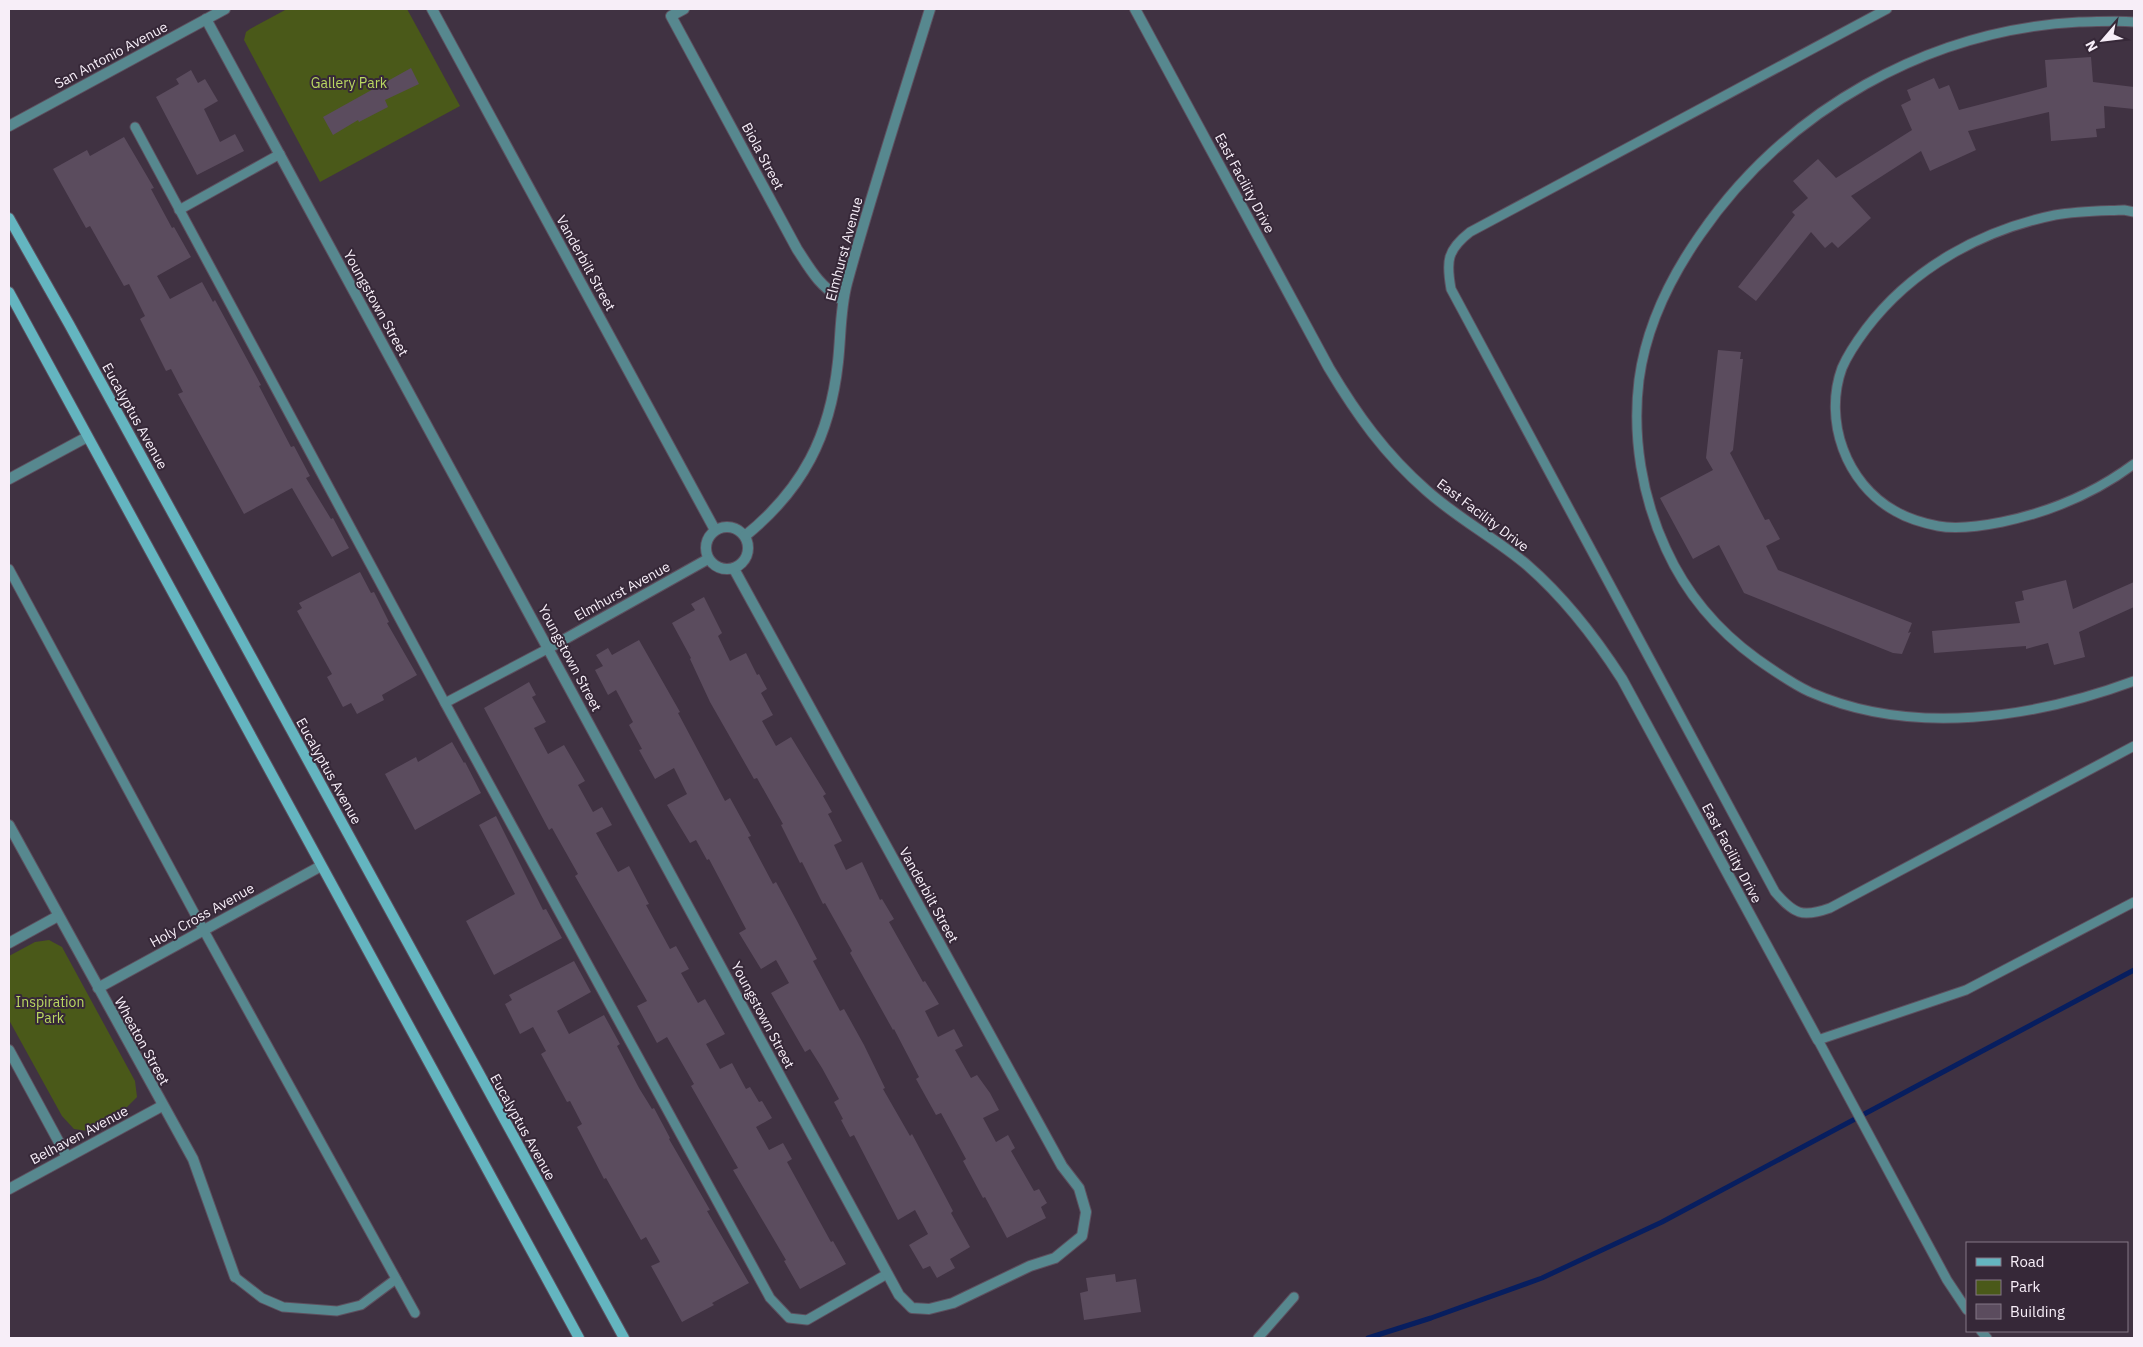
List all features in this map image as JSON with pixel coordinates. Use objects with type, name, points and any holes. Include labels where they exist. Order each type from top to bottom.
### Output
[{"type":"street","name":"San Antonio Avenue","points":[[9,126],[225,9]]},
{"type":"street","name":"Vanderbilt Street","points":[[432,9],[715,530]]},
{"type":"street","name":"Biola Street","points":[[684,9],[671,16],[797,248],[825,289],[842,300]]},
{"type":"street","name":"Elmhurst Avenue","points":[[745,536],[775,510],[791,491],[808,466],[818,445],[834,394],[842,300],[930,9]]},
{"type":"street","name":"East Facility Drive","points":[[1135,9],[1329,368],[1354,410],[1389,454],[1427,491],[1527,565],[1566,603],[1596,639],[1622,679],[1818,1040]]},
{"type":"street","name":"Youngstown Street","points":[[206,19],[887,1274],[899,1295],[912,1308]]},
{"type":"street","name":"Eucalyptus Avenue","points":[[9,218],[624,1338]]},
{"type":"street","points":[[9,292],[579,1338]]},
{"type":"street","points":[[9,479],[88,436]]},
{"type":"street","points":[[730,527],[745,536],[748,550],[746,557],[734,569],[721,569],[714,566],[708,559],[705,544],[715,530],[730,527]]},
{"type":"street","name":"Elmhurst Avenue","points":[[549,648],[708,559]]},
{"type":"street","name":"Vanderbilt Street","points":[[734,569],[1062,1166],[1079,1188],[1086,1212],[1082,1236],[1055,1258],[1030,1266],[953,1303],[929,1309],[912,1308]]},
{"type":"street","name":"Wheaton Street","points":[[9,825],[162,1106],[193,1159],[235,1277]]},
{"type":"street","name":"Holy Cross Avenue","points":[[98,988],[321,866]]},
{"type":"street","points":[[9,943],[58,916]]},
{"type":"street","points":[[9,1050],[67,1157]]},
{"type":"street","name":"Belhaven Avenue","points":[[9,1188],[162,1106]]},
{"type":"lane","points":[[1888,9],[1470,232],[1456,242],[1450,254],[1447,269],[1451,289],[1775,892],[1788,908],[1802,914],[1817,913],[1830,908],[2134,746]]},
{"type":"lane","points":[[2134,22],[2093,22],[2028,26],[1946,47],[1870,81],[1817,115],[1739,184],[1705,228],[1675,273],[1655,319],[1645,350],[1639,378],[1636,418],[1646,494],[1662,542],[1685,587],[1728,636],[1776,673],[1809,691],[1834,701],[1866,709],[1903,715],[1946,718],[2024,712],[2081,699],[2134,681]]},
{"type":"lane","points":[[135,127],[445,703],[770,1298],[789,1318],[807,1320],[887,1274]]},
{"type":"lane","points":[[179,210],[280,154]]},
{"type":"lane","points":[[2134,212],[2116,211],[2057,215],[2018,224],[1961,249],[1920,275],[1874,318],[1850,354],[1842,368],[1837,387],[1836,417],[1839,438],[1848,460],[1858,478],[1869,490],[1895,511],[1939,526],[1961,527],[1990,524],[2020,518],[2053,508],[2099,487],[2134,464]]},
{"type":"lane","points":[[9,569],[203,929],[415,1313]]},
{"type":"lane","points":[[445,703],[549,648]]},
{"type":"lane","points":[[1966,1308],[1947,1280],[1818,1040],[1966,990],[2134,902]]},
{"type":"lane","points":[[235,1277],[262,1298],[283,1307],[338,1311],[361,1305],[396,1279]]},
{"type":"lane","points":[[1258,1338],[1294,1297]]},
{"type":"green space","name":"Gallery Park","points":[[287,9],[407,9],[460,106],[320,182],[244,40],[246,32],[250,29]]},
{"type":"green space","name":"Inspiration Park","points":[[49,940],[62,947],[135,1081],[137,1097],[124,1110],[88,1131],[74,1129],[62,1116],[9,1020],[9,956],[35,942]]},
{"type":"building","points":[[2091,57],[2093,82],[2134,87],[2134,109],[2104,106],[2105,128],[2096,129],[2097,137],[2051,141],[2049,112],[1968,131],[1976,150],[1930,171],[1921,151],[1851,196],[1871,218],[1838,248],[1832,242],[1825,248],[1811,232],[1756,301],[1738,287],[1795,215],[1792,212],[1808,198],[1793,181],[1818,159],[1836,178],[1912,130],[1901,105],[1911,100],[1907,90],[1934,78],[1939,89],[1949,85],[1959,110],[2047,87],[2045,60]]},
{"type":"building","points":[[411,68],[419,84],[385,100],[388,107],[359,122],[358,120],[333,135],[323,117]]},
{"type":"building","points":[[191,70],[198,83],[205,79],[218,101],[204,109],[220,142],[235,134],[244,151],[197,175],[156,97],[179,84],[176,79]]},
{"type":"building","points":[[124,137],[154,188],[151,189],[172,228],[174,227],[191,257],[157,276],[170,299],[202,282],[213,302],[215,300],[261,385],[259,386],[291,447],[294,446],[310,476],[306,478],[331,519],[333,518],[349,548],[332,557],[292,488],[244,514],[178,394],[183,392],[171,369],[166,371],[140,319],[145,316],[129,284],[124,286],[90,226],[86,228],[53,169],[87,150],[90,156]]},
{"type":"building","points":[[1718,350],[1741,352],[1740,359],[1743,359],[1733,450],[1730,453],[1765,520],[1769,519],[1780,539],[1766,546],[1778,570],[1912,623],[1908,633],[1911,632],[1902,654],[1893,653],[1744,593],[1719,545],[1693,559],[1660,498],[1713,470],[1706,458]]},
{"type":"building","points":[[360,572],[371,593],[374,592],[389,622],[387,623],[417,675],[382,695],[384,700],[357,714],[351,703],[343,707],[327,677],[332,674],[297,611],[302,608],[299,603]]},
{"type":"building","points":[[2066,580],[2073,609],[2134,582],[2134,607],[2079,632],[2085,657],[2054,665],[2048,643],[2026,649],[2026,646],[1934,653],[1932,631],[2020,623],[2015,602],[2024,600],[2022,591]]},
{"type":"building","points":[[704,597],[722,633],[718,636],[730,661],[746,653],[757,675],[759,674],[767,689],[761,693],[773,715],[762,721],[776,746],[791,737],[826,794],[823,796],[832,812],[828,814],[842,841],[834,845],[846,870],[862,862],[880,900],[882,899],[894,919],[889,922],[923,982],[925,981],[939,1004],[925,1011],[938,1037],[954,1029],[963,1046],[955,1050],[971,1078],[977,1075],[990,1093],[999,1110],[983,1118],[996,1142],[1008,1135],[1015,1148],[1011,1151],[1034,1191],[1039,1189],[1047,1203],[1041,1207],[1046,1218],[1007,1238],[963,1161],[966,1159],[941,1113],[936,1115],[916,1079],[919,1077],[894,1029],[850,953],[852,951],[825,903],[823,904],[802,862],[800,863],[781,825],[783,824],[757,778],[754,779],[710,702],[691,658],[672,623],[695,610],[691,604]]},
{"type":"building","points":[[639,640],[680,712],[678,713],[725,801],[730,798],[751,836],[748,837],[773,884],[776,882],[817,959],[813,961],[840,1011],[844,1009],[864,1045],[885,1088],[883,1089],[910,1136],[912,1134],[970,1247],[950,1259],[955,1268],[937,1278],[930,1266],[923,1269],[909,1245],[928,1234],[915,1210],[898,1220],[854,1135],[850,1137],[841,1120],[843,1119],[834,1102],[839,1099],[822,1068],[810,1049],[805,1052],[771,993],[789,983],[776,960],[761,969],[739,933],[746,929],[709,859],[707,860],[696,840],[690,843],[667,805],[687,794],[674,768],[655,779],[639,750],[642,749],[629,725],[633,722],[616,690],[608,695],[595,670],[603,666],[596,655],[608,648],[612,655]]},
{"type":"building","points":[[529,682],[536,695],[532,697],[546,722],[534,728],[548,754],[564,745],[585,781],[578,785],[593,812],[602,807],[612,825],[596,833],[618,872],[629,866],[649,904],[646,905],[670,949],[676,946],[689,969],[681,973],[698,1003],[705,999],[725,1034],[706,1044],[720,1069],[732,1063],[746,1089],[750,1087],[759,1102],[762,1101],[772,1118],[756,1127],[769,1150],[783,1143],[792,1159],[787,1162],[831,1242],[833,1241],[846,1264],[800,1289],[784,1261],[786,1260],[733,1170],[738,1168],[691,1086],[694,1084],[667,1037],[657,1043],[637,1006],[647,1001],[575,876],[578,874],[552,828],[549,830],[484,708]]},
{"type":"building","points":[[452,742],[481,793],[415,830],[385,774],[416,757],[418,762]]},
{"type":"building","points":[[496,816],[543,910],[546,909],[562,938],[494,975],[466,921],[515,894],[479,825]]},
{"type":"building","points":[[574,961],[591,992],[557,1011],[569,1034],[604,1015],[620,1044],[617,1046],[639,1088],[652,1109],[654,1108],[669,1139],[710,1210],[707,1211],[749,1283],[682,1322],[651,1266],[660,1262],[646,1237],[641,1240],[606,1178],[604,1179],[577,1127],[582,1124],[570,1101],[567,1102],[541,1054],[546,1051],[533,1027],[520,1034],[505,1004],[512,1000],[509,995]]},
{"type":"building","points":[[1115,1274],[1116,1282],[1136,1279],[1141,1312],[1084,1320],[1080,1293],[1088,1291],[1086,1278]]},
{"type":"waterway","points":[[1368,1338],[1431,1318],[1542,1278],[1662,1222],[2134,970]]}]
